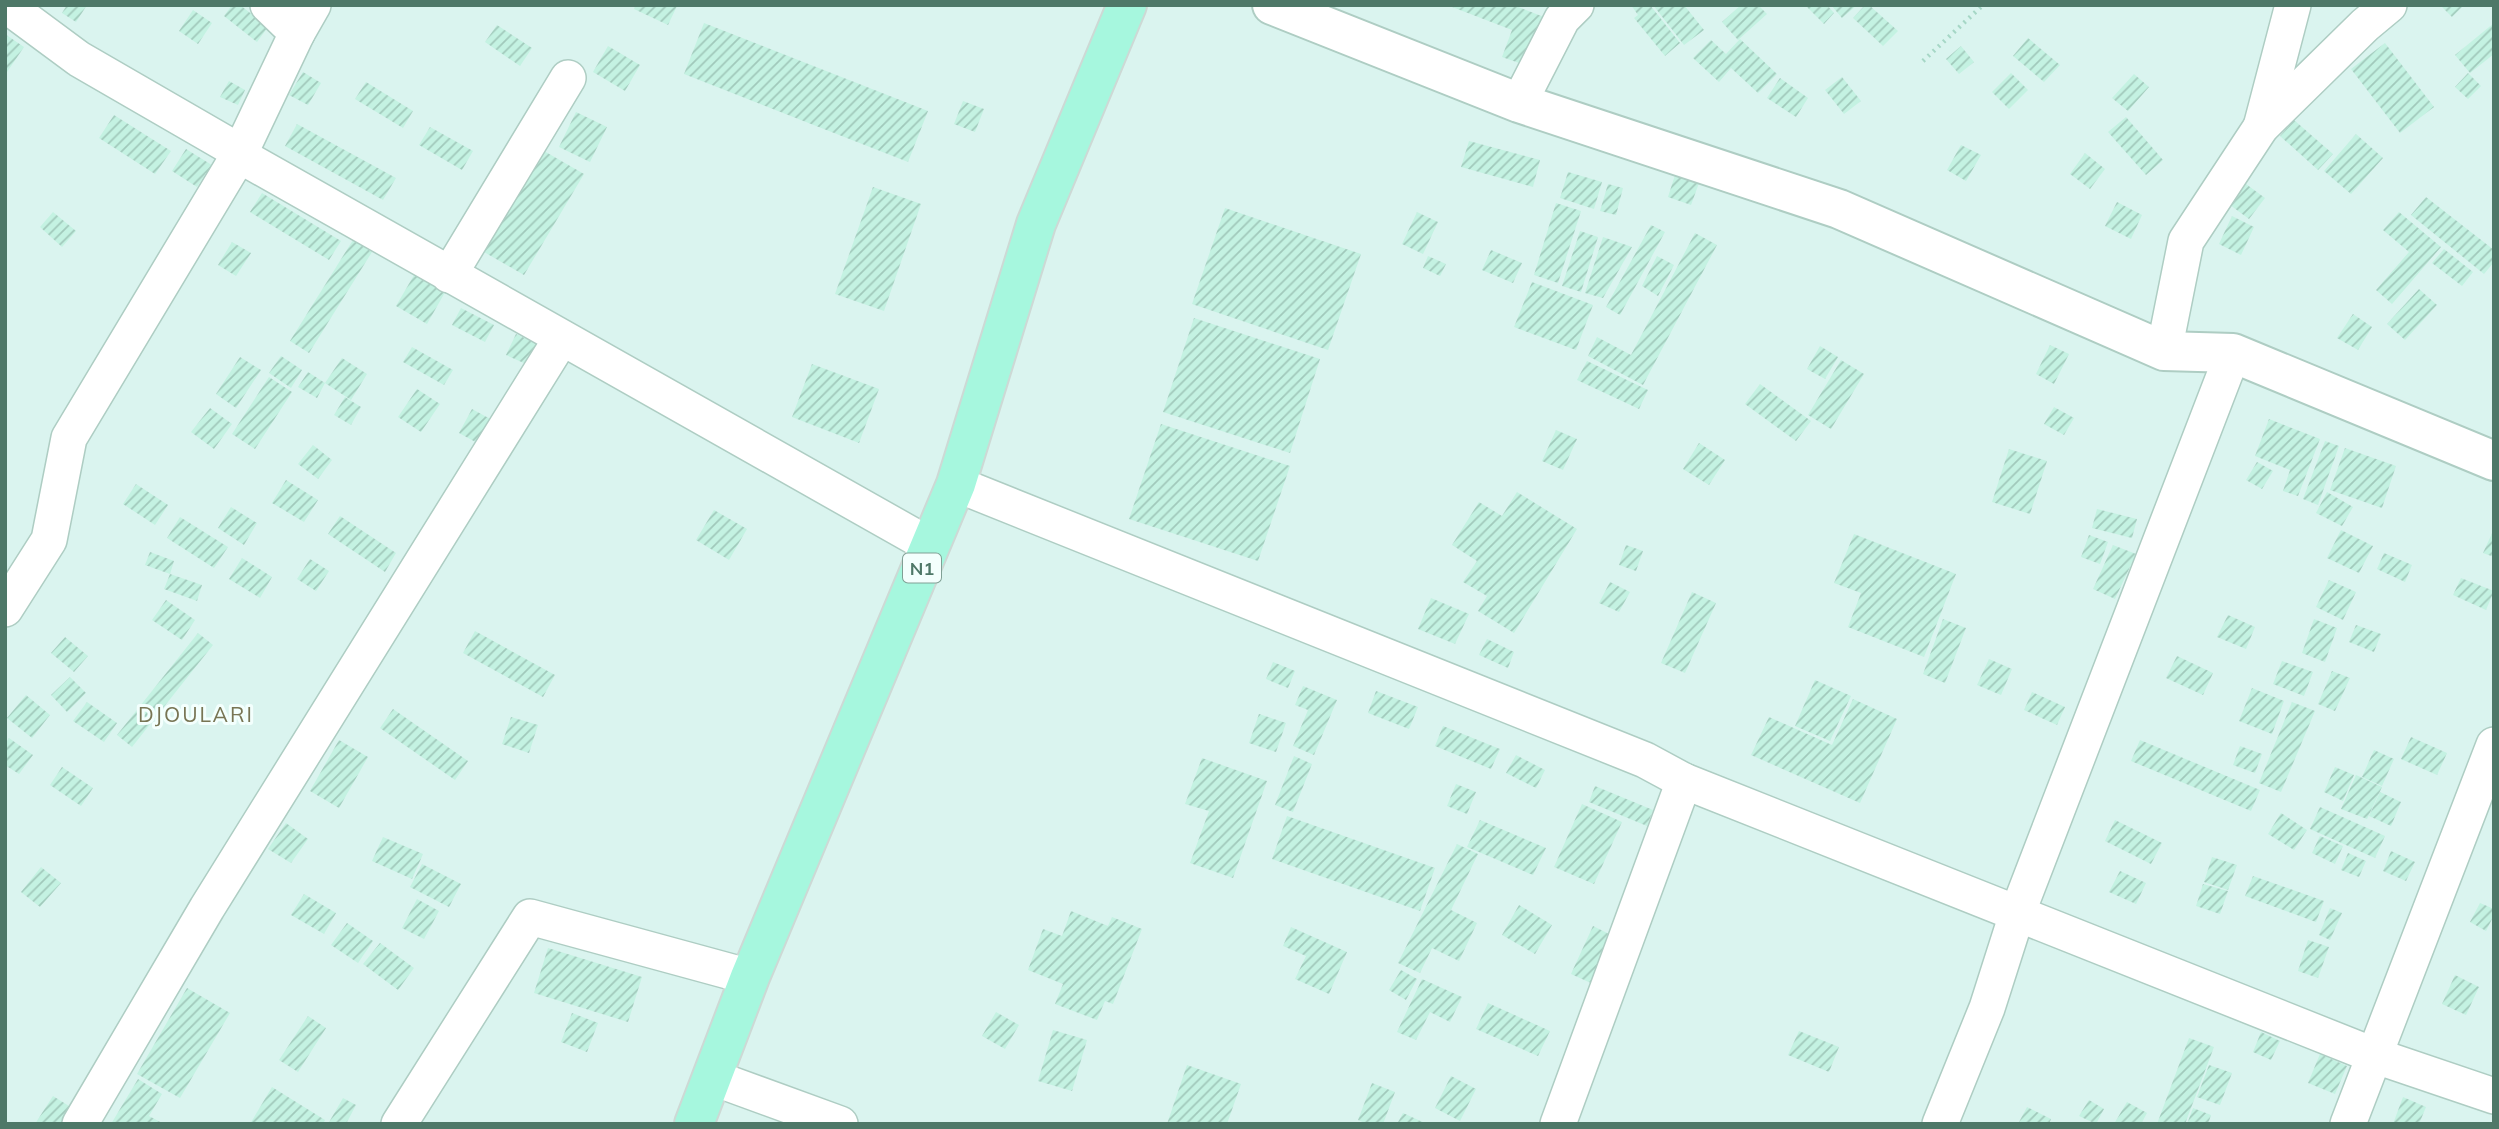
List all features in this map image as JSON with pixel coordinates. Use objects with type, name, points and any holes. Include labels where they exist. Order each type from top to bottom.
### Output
[{"type":"highway","name":"N1","points":[[694,1124],[750,976],[956,484],[1036,224],[1127,5]]},
{"type":"street","points":[[6,5],[79,59],[233,148],[239,155],[931,546]]},
{"type":"street","points":[[5,609],[49,540],[69,438],[239,155],[305,19],[268,5]]},
{"type":"street","points":[[1272,5],[1519,103],[1839,209],[2164,351],[2233,353],[2494,461]]},
{"type":"street","points":[[1519,103],[1562,19],[1576,5]]},
{"type":"street","points":[[2261,127],[2293,5]]},
{"type":"street","points":[[2164,351],[2186,241],[2261,127],[2389,5]]},
{"type":"street","points":[[449,275],[568,78]]},
{"type":"street","points":[[80,1124],[207,908],[561,339]]},
{"type":"street","points":[[1940,1124],[1987,1008],[2017,914],[2233,353]]},
{"type":"street","points":[[956,484],[1633,755],[1685,781],[2017,914],[2373,1055],[2494,1096]]},
{"type":"street","points":[[2348,1124],[2494,745]]},
{"type":"street","points":[[1558,1124],[1685,781]]},
{"type":"street","points":[[399,1124],[530,917],[750,976]]},
{"type":"street","points":[[711,1077],[840,1124]]},
{"type":"path","points":[[1923,61],[1983,5]]},
{"type":"shaded area","points":[[5,5],[2494,5],[2494,1124],[5,1124]]},
{"type":"building","points":[[67,5],[87,5],[76,22],[62,13]]},
{"type":"building","points":[[232,5],[240,5],[268,27],[257,42],[224,16]]},
{"type":"building","points":[[636,5],[677,6],[668,25],[634,9]]},
{"type":"building","points":[[1447,5],[1513,5],[1549,19],[1522,64],[1502,57],[1512,30]]},
{"type":"building","points":[[1631,5],[1650,5],[1680,43],[1665,56],[1634,18],[1638,15]]},
{"type":"building","points":[[1653,5],[1684,5],[1704,30],[1684,45]]},
{"type":"building","points":[[1741,5],[1758,5],[1767,14],[1738,40],[1722,22]]},
{"type":"building","points":[[1827,5],[1834,13],[1824,24],[1807,7]]},
{"type":"building","points":[[1831,5],[1857,5],[1842,18]]},
{"type":"building","points":[[1865,5],[1869,5],[1898,31],[1883,46],[1853,18]]},
{"type":"building","points":[[2440,5],[2464,5],[2452,17]]},
{"type":"building","points":[[193,10],[212,23],[198,44],[179,31]]},
{"type":"building","points":[[704,23],[928,111],[908,162],[684,74]]},
{"type":"building","points":[[2494,23],[2494,54],[2470,73],[2455,55]]},
{"type":"building","points":[[497,25],[532,48],[520,66],[485,42]]},
{"type":"building","points":[[5,34],[24,47],[5,75]]},
{"type":"building","points":[[2028,38],[2060,65],[2044,82],[2013,56]]},
{"type":"building","points":[[1740,39],[1777,74],[1758,93],[1731,68],[1719,82],[1693,58],[1711,40],[1726,54]]},
{"type":"building","points":[[2385,43],[2434,107],[2400,133],[2351,69]]},
{"type":"building","points":[[608,46],[640,65],[625,91],[593,72]]},
{"type":"building","points":[[1961,46],[1974,62],[1959,74],[1946,59]]},
{"type":"building","points":[[303,72],[321,83],[308,105],[289,95]]},
{"type":"building","points":[[2011,73],[2028,90],[2009,109],[1992,92]]},
{"type":"building","points":[[2468,73],[2481,86],[2468,99],[2455,87]]},
{"type":"building","points":[[2134,74],[2149,87],[2128,111],[2112,98]]},
{"type":"building","points":[[1842,77],[1861,101],[1844,114],[1825,90]]},
{"type":"building","points":[[1780,78],[1808,98],[1796,117],[1767,98]]},
{"type":"building","points":[[229,81],[245,90],[238,105],[220,97]]},
{"type":"building","points":[[366,82],[413,111],[403,128],[355,99]]},
{"type":"building","points":[[963,101],[984,109],[975,132],[954,124]]},
{"type":"building","points":[[576,112],[607,127],[590,162],[559,147]]},
{"type":"building","points":[[114,115],[171,151],[155,174],[99,138]]},
{"type":"building","points":[[2126,117],[2163,160],[2146,175],[2108,132]]},
{"type":"building","points":[[2294,120],[2333,154],[2318,170],[2280,136]]},
{"type":"building","points":[[297,124],[396,178],[383,200],[285,146]]},
{"type":"building","points":[[430,127],[473,151],[462,170],[419,145]]},
{"type":"building","points":[[2356,134],[2383,158],[2351,194],[2324,171]]},
{"type":"building","points":[[1469,141],[1540,160],[1533,187],[1461,167]]},
{"type":"building","points":[[1961,145],[1981,155],[1966,181],[1947,170]]},
{"type":"building","points":[[186,149],[215,167],[209,175],[206,173],[197,187],[172,171]]},
{"type":"building","points":[[544,151],[584,174],[524,275],[484,252]]},
{"type":"building","points":[[2085,153],[2105,169],[2090,189],[2070,174]]},
{"type":"building","points":[[1568,172],[1602,182],[1594,209],[1560,198]]},
{"type":"building","points":[[1675,175],[1699,183],[1691,205],[1668,197]]},
{"type":"building","points":[[1608,184],[1623,188],[1616,215],[1600,211]]},
{"type":"building","points":[[2246,184],[2265,198],[2249,219],[2230,205]]},
{"type":"building","points":[[873,187],[921,204],[884,311],[835,294]]},
{"type":"building","points":[[262,193],[341,241],[329,260],[250,212]]},
{"type":"building","points":[[2426,197],[2494,250],[2494,262],[2484,274],[2411,215]]},
{"type":"building","points":[[2117,202],[2142,215],[2131,239],[2105,226]]},
{"type":"building","points":[[1556,203],[1581,211],[1558,283],[1534,275]]},
{"type":"building","points":[[1225,208],[1361,254],[1328,350],[1192,304]]},
{"type":"building","points":[[53,212],[76,231],[62,247],[40,227]]},
{"type":"building","points":[[1417,212],[1438,222],[1423,254],[1402,244]]},
{"type":"building","points":[[2399,212],[2441,247],[2392,304],[2376,290],[2409,252],[2383,230]]},
{"type":"building","points":[[2232,216],[2254,227],[2241,255],[2219,244]]},
{"type":"building","points":[[1651,225],[1665,232],[1620,315],[1606,307]]},
{"type":"building","points":[[1580,231],[1598,237],[1581,292],[1562,286]]},
{"type":"building","points":[[1695,233],[1717,245],[1643,385],[1588,356],[1597,337],[1631,355]]},
{"type":"building","points":[[1603,237],[1632,247],[1603,298],[1585,293]]},
{"type":"building","points":[[353,240],[372,252],[309,353],[290,341]]},
{"type":"building","points":[[232,242],[251,253],[236,276],[218,265]]},
{"type":"building","points":[[2444,249],[2473,272],[2462,286],[2432,263]]},
{"type":"building","points":[[1491,250],[1522,263],[1513,283],[1482,270]]},
{"type":"building","points":[[1428,256],[1446,264],[1440,276],[1423,268]]},
{"type":"building","points":[[1657,256],[1674,265],[1658,296],[1642,286]]},
{"type":"building","points":[[417,270],[448,287],[427,324],[396,306]]},
{"type":"building","points":[[1532,282],[1593,305],[1576,350],[1514,327]]},
{"type":"building","points":[[2419,289],[2437,305],[2405,340],[2387,324]]},
{"type":"building","points":[[461,308],[494,325],[485,342],[452,325]]},
{"type":"building","points":[[2353,314],[2372,327],[2358,350],[2337,338]]},
{"type":"building","points":[[1194,318],[1320,359],[1290,453],[1163,412]]},
{"type":"building","points":[[516,334],[537,344],[526,364],[506,355]]},
{"type":"building","points":[[2050,345],[2069,354],[2054,384],[2036,374]]},
{"type":"building","points":[[1820,346],[1838,357],[1825,379],[1807,369]]},
{"type":"building","points":[[412,347],[453,370],[444,385],[403,362]]},
{"type":"building","points":[[281,356],[302,370],[291,388],[269,373]]},
{"type":"building","points":[[240,357],[261,370],[236,408],[216,394]]},
{"type":"building","points":[[342,358],[367,374],[351,400],[325,383]]},
{"type":"building","points":[[1841,360],[1864,374],[1831,429],[1808,415]]},
{"type":"building","points":[[1587,361],[1648,390],[1639,409],[1577,380]]},
{"type":"building","points":[[812,364],[879,389],[859,443],[792,417]]},
{"type":"building","points":[[308,372],[325,383],[317,398],[298,387]]},
{"type":"building","points":[[269,377],[292,392],[255,449],[232,434]]},
{"type":"building","points":[[1760,384],[1811,421],[1796,441],[1745,404]]},
{"type":"building","points":[[417,389],[440,404],[421,432],[398,417]]},
{"type":"building","points":[[345,397],[361,407],[351,425],[334,415]]},
{"type":"building","points":[[2054,407],[2074,418],[2064,435],[2044,424]]},
{"type":"building","points":[[210,408],[232,424],[214,449],[191,432]]},
{"type":"building","points":[[472,409],[494,421],[481,445],[459,433]]},
{"type":"building","points":[[2269,419],[2320,439],[2298,496],[2283,491],[2290,470],[2255,456]]},
{"type":"building","points":[[1161,424],[1290,466],[1258,561],[1129,519]]},
{"type":"building","points":[[1556,430],[1577,439],[1563,470],[1542,461]]},
{"type":"building","points":[[2325,441],[2339,446],[2318,505],[2303,499]]},
{"type":"building","points":[[1699,443],[1725,460],[1709,485],[1683,469]]},
{"type":"building","points":[[313,445],[332,460],[318,479],[298,464]]},
{"type":"building","points":[[2345,448],[2396,466],[2382,508],[2330,490]]},
{"type":"building","points":[[2009,449],[2047,461],[2030,514],[1992,502]]},
{"type":"building","points":[[2257,462],[2273,471],[2262,489],[2246,480]]},
{"type":"building","points":[[286,480],[318,500],[304,522],[272,503]]},
{"type":"building","points":[[136,484],[168,505],[155,525],[123,504]]},
{"type":"building","points":[[1517,492],[1577,529],[1514,633],[1478,611],[1487,596],[1463,582],[1477,561],[1452,545],[1479,502],[1502,516]]},
{"type":"building","points":[[2327,492],[2353,507],[2342,526],[2316,513]]},
{"type":"building","points":[[231,507],[257,523],[244,545],[218,528]]},
{"type":"building","points":[[2097,509],[2137,519],[2132,538],[2092,528]]},
{"type":"building","points":[[714,510],[747,529],[729,560],[696,540]]},
{"type":"building","points":[[340,516],[396,553],[385,572],[328,534]]},
{"type":"building","points":[[180,517],[228,547],[214,568],[167,538]]},
{"type":"building","points":[[2494,529],[2494,557],[2483,553]]},
{"type":"building","points":[[2341,530],[2373,546],[2359,573],[2327,558]]},
{"type":"building","points":[[1854,534],[1956,574],[1924,657],[1848,627],[1861,593],[1834,583]]},
{"type":"building","points":[[2089,535],[2108,542],[2100,564],[2081,557]]},
{"type":"building","points":[[1626,545],[1643,551],[1636,571],[1619,565]]},
{"type":"building","points":[[2113,545],[2136,554],[2115,599],[2093,589]]},
{"type":"building","points":[[150,552],[174,561],[170,574],[145,565]]},
{"type":"building","points":[[2384,553],[2412,565],[2405,582],[2377,569]]},
{"type":"building","points":[[242,558],[272,577],[260,598],[229,579]]},
{"type":"building","points":[[310,559],[329,571],[316,591],[297,579]]},
{"type":"building","points":[[170,574],[202,585],[197,601],[164,589]]},
{"type":"building","points":[[2461,578],[2494,591],[2486,610],[2453,595]]},
{"type":"building","points":[[2329,580],[2356,592],[2343,620],[2316,607]]},
{"type":"building","points":[[1610,582],[1630,592],[1619,612],[1599,603]]},
{"type":"building","points":[[1692,592],[1716,603],[1685,673],[1661,663]]},
{"type":"building","points":[[1431,598],[1469,614],[1455,644],[1418,629]]},
{"type":"building","points":[[166,600],[195,620],[182,640],[152,620]]},
{"type":"building","points":[[2228,615],[2255,627],[2246,649],[2217,637]]},
{"type":"building","points":[[1943,619],[1966,628],[1945,683],[1923,674]]},
{"type":"building","points":[[2314,619],[2337,628],[2325,662],[2302,653]]},
{"type":"building","points":[[2356,625],[2381,634],[2374,652],[2349,642]]},
{"type":"building","points":[[475,631],[555,675],[543,697],[463,653]]},
{"type":"building","points":[[198,633],[213,645],[132,747],[117,735]]},
{"type":"building","points":[[65,637],[88,656],[74,672],[51,653]]},
{"type":"building","points":[[1487,639],[1514,652],[1508,668],[1479,655]]},
{"type":"building","points":[[2177,656],[2213,673],[2203,695],[2166,678]]},
{"type":"building","points":[[1989,659],[2012,669],[2001,695],[1977,685]]},
{"type":"building","points":[[2282,661],[2313,672],[2304,696],[2273,684]]},
{"type":"building","points":[[1273,662],[1295,671],[1288,688],[1266,679]]},
{"type":"building","points":[[2332,671],[2350,678],[2335,711],[2318,704]]},
{"type":"building","points":[[70,677],[86,693],[67,712],[51,695]]},
{"type":"building","points":[[1815,680],[1851,696],[1830,741],[1795,726]]},
{"type":"building","points":[[1303,686],[1337,700],[1314,755],[1293,746],[1308,710],[1295,705]]},
{"type":"building","points":[[2252,688],[2284,701],[2272,734],[2239,721]]},
{"type":"building","points":[[1376,691],[1418,707],[1409,729],[1368,713]]},
{"type":"building","points":[[2032,692],[2065,707],[2057,725],[2024,710]]},
{"type":"building","points":[[26,695],[50,715],[32,738],[7,718]]},
{"type":"building","points":[[1853,699],[1897,719],[1860,803],[1751,755],[1769,717],[1832,745]]},
{"type":"building","points":[[87,702],[117,723],[104,742],[73,721]]},
{"type":"building","points":[[2292,702],[2315,711],[2281,792],[2259,783]]},
{"type":"building","points":[[393,709],[468,761],[455,780],[380,728]]},
{"type":"building","points":[[1259,714],[1286,723],[1276,752],[1249,743]]},
{"type":"building","points":[[511,717],[538,725],[529,753],[502,744]]},
{"type":"building","points":[[1443,726],[1500,749],[1491,769],[1435,746]]},
{"type":"building","points":[[2411,737],[2447,753],[2437,775],[2401,759]]},
{"type":"building","points":[[9,738],[33,755],[19,774],[5,765],[5,744]]},
{"type":"building","points":[[339,740],[368,757],[339,808],[310,791]]},
{"type":"building","points":[[2140,740],[2260,790],[2251,811],[2131,761]]},
{"type":"building","points":[[2240,746],[2262,754],[2255,773],[2233,765]]},
{"type":"building","points":[[2374,750],[2394,759],[2382,786],[2362,777]]},
{"type":"building","points":[[1516,755],[1545,770],[1536,788],[1506,773]]},
{"type":"building","points":[[1294,756],[1312,764],[1293,812],[1275,805]]},
{"type":"building","points":[[1202,758],[1267,781],[1233,878],[1190,863],[1209,811],[1185,804]]},
{"type":"building","points":[[62,767],[93,788],[81,806],[50,785]]},
{"type":"building","points":[[2335,767],[2354,775],[2343,801],[2324,792]]},
{"type":"building","points":[[2356,775],[2382,787],[2367,819],[2341,809]]},
{"type":"building","points":[[1456,784],[1476,792],[1467,814],[1447,806]]},
{"type":"building","points":[[1595,786],[1653,810],[1647,826],[1589,802]]},
{"type":"building","points":[[2380,792],[2401,802],[2391,826],[2369,816]]},
{"type":"building","points":[[1582,804],[1622,822],[1594,884],[1554,867]]},
{"type":"building","points":[[2320,807],[2385,836],[2375,858],[2310,829]]},
{"type":"building","points":[[2281,813],[2307,830],[2294,850],[2268,834]]},
{"type":"building","points":[[1287,816],[1435,868],[1420,911],[1272,859]]},
{"type":"building","points":[[1480,820],[1546,848],[1533,875],[1467,847]]},
{"type":"building","points":[[2115,820],[2162,843],[2151,864],[2105,841]]},
{"type":"building","points":[[286,823],[308,839],[291,863],[268,849]]},
{"type":"building","points":[[2320,836],[2343,846],[2335,864],[2312,853]]},
{"type":"building","points":[[383,837],[423,854],[412,879],[372,861]]},
{"type":"building","points":[[1457,844],[1478,854],[1451,910],[1477,923],[1459,961],[1432,948],[1420,973],[1398,963]]},
{"type":"building","points":[[2391,851],[2415,862],[2406,881],[2383,871]]},
{"type":"building","points":[[2348,853],[2366,861],[2359,877],[2341,870]]},
{"type":"building","points":[[2212,857],[2237,865],[2228,890],[2204,882]]},
{"type":"building","points":[[422,864],[461,884],[449,907],[410,887]]},
{"type":"building","points":[[41,867],[61,883],[40,907],[21,892]]},
{"type":"building","points":[[2120,871],[2146,883],[2136,904],[2109,892]]},
{"type":"building","points":[[2253,876],[2324,901],[2316,922],[2245,896]]},
{"type":"building","points":[[2203,884],[2228,891],[2220,914],[2196,906]]},
{"type":"building","points":[[304,894],[336,913],[324,934],[291,915]]},
{"type":"building","points":[[417,899],[439,911],[424,939],[402,928]]},
{"type":"building","points":[[2480,903],[2494,909],[2486,931],[2470,922]]},
{"type":"building","points":[[1519,905],[1552,925],[1535,954],[1502,935]]},
{"type":"building","points":[[2330,908],[2342,913],[2330,940],[2319,935]]},
{"type":"building","points":[[1071,911],[1108,926],[1112,917],[1142,929],[1113,1004],[1105,1001],[1097,1020],[1055,1004],[1063,984],[1028,970],[1043,929],[1062,936]]},
{"type":"building","points":[[347,923],[373,941],[358,963],[331,945]]},
{"type":"building","points":[[1593,926],[1615,937],[1593,984],[1571,974]]},
{"type":"building","points":[[1291,927],[1347,952],[1329,994],[1295,979],[1306,956],[1283,946]]},
{"type":"building","points":[[2308,940],[2329,947],[2318,978],[2298,971]]},
{"type":"building","points":[[380,943],[414,968],[398,990],[363,964]]},
{"type":"building","points":[[548,948],[642,977],[628,1022],[534,993]]},
{"type":"building","points":[[1401,970],[1417,979],[1406,1000],[1389,990]]},
{"type":"building","points":[[2455,975],[2479,987],[2466,1015],[2442,1004]]},
{"type":"building","points":[[1422,979],[1462,997],[1450,1022],[1430,1012],[1416,1040],[1397,1032]]},
{"type":"building","points":[[187,988],[230,1013],[180,1098],[137,1074]]},
{"type":"building","points":[[1488,1003],[1550,1031],[1538,1056],[1476,1029]]},
{"type":"building","points":[[996,1012],[1019,1025],[1005,1049],[982,1036]]},
{"type":"building","points":[[572,1013],[598,1023],[587,1052],[561,1042]]},
{"type":"building","points":[[308,1016],[326,1028],[298,1072],[279,1060]]},
{"type":"building","points":[[1053,1030],[1087,1040],[1072,1091],[1038,1081]]},
{"type":"building","points":[[1799,1031],[1839,1047],[1829,1072],[1788,1055]]},
{"type":"building","points":[[2261,1032],[2280,1041],[2271,1060],[2253,1052]]},
{"type":"building","points":[[2189,1038],[2214,1047],[2185,1124],[2157,1124]]},
{"type":"building","points":[[2320,1054],[2347,1066],[2335,1094],[2308,1083]]},
{"type":"building","points":[[1187,1065],[1241,1084],[1227,1124],[1167,1124]]},
{"type":"building","points":[[2209,1065],[2232,1073],[2220,1105],[2197,1097]]},
{"type":"building","points":[[1451,1076],[1476,1089],[1460,1121],[1435,1108]]},
{"type":"building","points":[[138,1079],[162,1094],[149,1116],[164,1124],[111,1124]]},
{"type":"building","points":[[1372,1083],[1395,1092],[1383,1124],[1367,1124],[1358,1120]]},
{"type":"building","points":[[272,1087],[325,1120],[323,1124],[250,1124]]},
{"type":"building","points":[[53,1096],[77,1111],[69,1124],[35,1124]]},
{"type":"building","points":[[2403,1097],[2426,1107],[2419,1124],[2393,1124]]},
{"type":"building","points":[[343,1098],[356,1105],[346,1124],[328,1124]]},
{"type":"building","points":[[2089,1100],[2104,1109],[2096,1124],[2079,1116]]},
{"type":"building","points":[[2127,1102],[2147,1113],[2141,1124],[2114,1124]]},
{"type":"building","points":[[2027,1107],[2051,1119],[2049,1124],[2018,1124]]},
{"type":"building","points":[[2193,1108],[2211,1115],[2208,1124],[2187,1124]]},
{"type":"building","points":[[1403,1113],[1427,1124],[1397,1124]]},
{"type":"district","name":"DJOULARI","points":[[196,714]]}]
